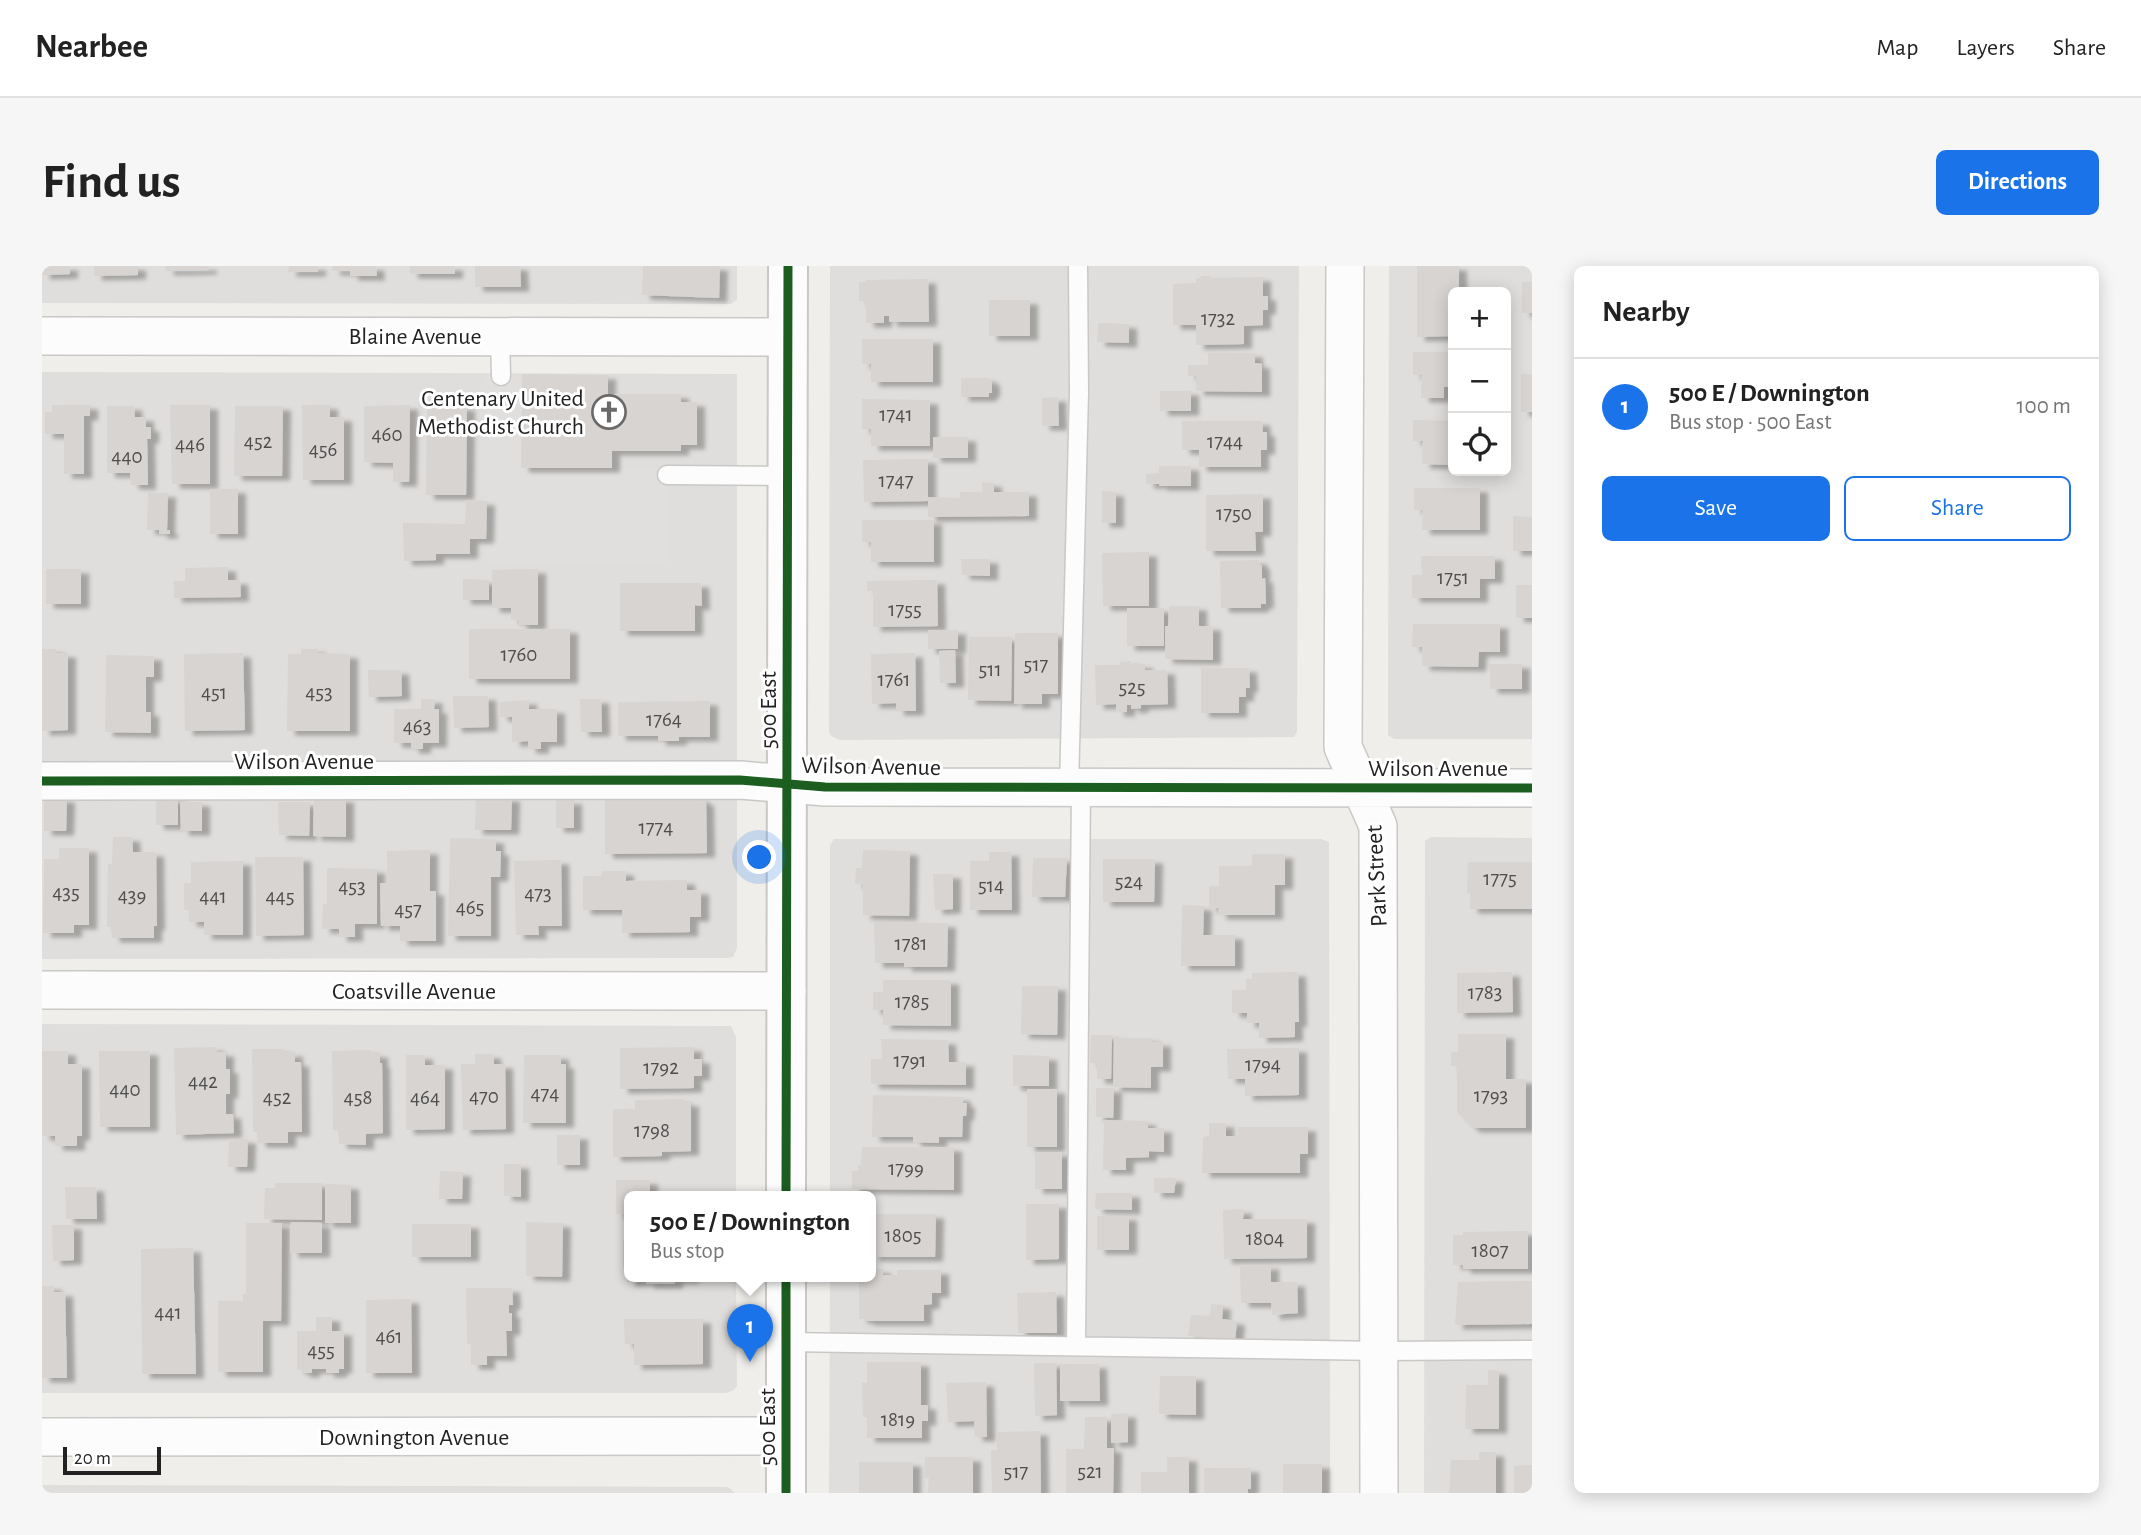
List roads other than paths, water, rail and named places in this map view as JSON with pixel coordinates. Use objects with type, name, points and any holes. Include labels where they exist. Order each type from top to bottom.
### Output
[{"type":"street","name":"500 East","points":[[786,1191],[788,266]]},
{"type":"street","name":"Park Street","points":[[1345,266],[1343,747],[1378,826],[1381,1351],[1379,1493]]},
{"type":"street","name":"Blaine Avenue","points":[[42,335],[788,337]]},
{"type":"street","name":"Wilson Avenue","points":[[42,780],[740,779],[825,787],[1532,788]]},
{"type":"street","name":"Coatsville Avenue","points":[[42,990],[787,991]]},
{"type":"street","name":"500 East","points":[[786,1282],[786,1493]]},
{"type":"street","name":"Downington Avenue","points":[[42,1437],[786,1436]]},
{"type":"lane","points":[[1076,1346],[1075,788],[1079,266]]},
{"type":"lane","points":[[500,336],[501,376]]},
{"type":"lane","points":[[667,475],[788,476]]},
{"type":"lane","points":[[786,1342],[1381,1351],[1532,1350]]},
{"type":"place","name":"Centenary United Methodist Church","points":[[609,412]]},
{"type":"place","name":"500 E / Downington","points":[[750,1362]]}]
